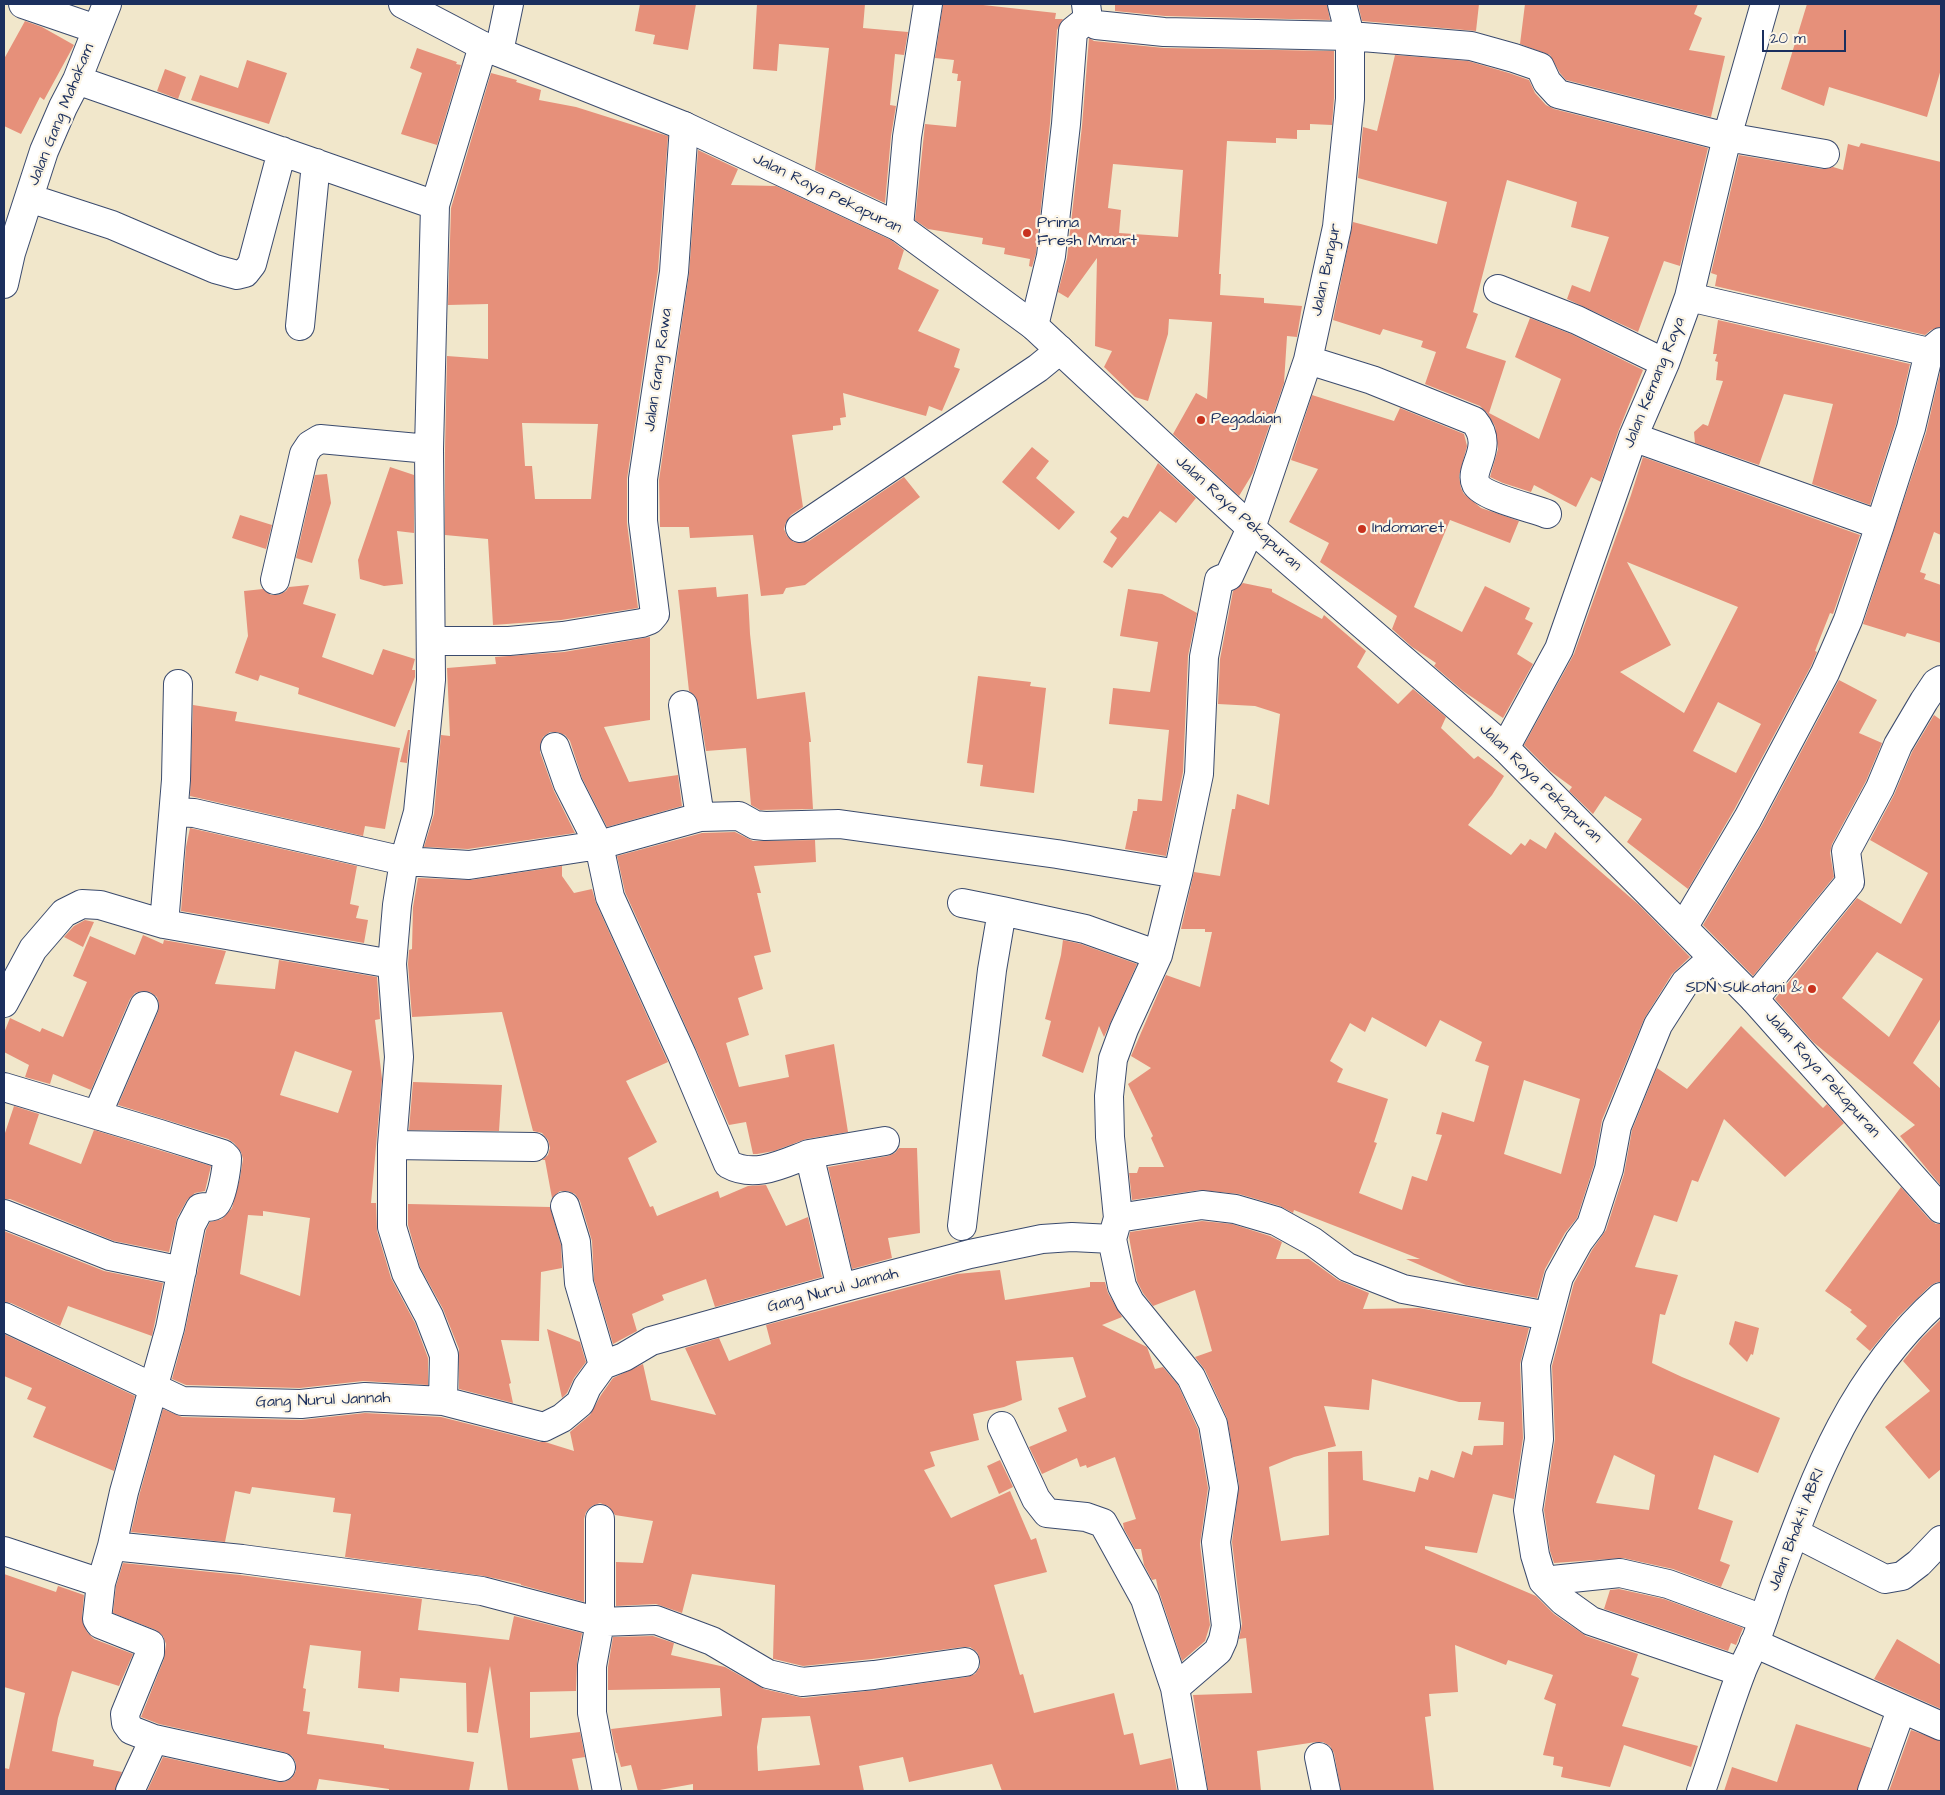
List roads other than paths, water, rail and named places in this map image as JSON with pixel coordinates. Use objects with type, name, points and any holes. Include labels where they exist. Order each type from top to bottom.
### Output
[{"type":"street","points":[[23,4],[96,29]]},
{"type":"street","name":"Jalan Gang Mahakam","points":[[4,284],[11,253],[44,151],[77,80],[107,4]]},
{"type":"street","name":"Jalan Raya Pekapuran","points":[[403,4],[491,49],[684,126],[899,227],[1034,326],[1251,528],[1505,748],[1684,926],[1754,999],[1941,1209]]},
{"type":"street","points":[[443,1402],[444,1355],[429,1316],[406,1273],[392,1227],[392,1145],[399,1057],[392,964],[397,905],[404,861],[418,812],[431,680],[429,449],[435,205],[509,4]]},
{"type":"street","points":[[899,227],[907,138],[928,4]]},
{"type":"street","name":"Jalan Bungur","points":[[1178,874],[1199,774],[1204,658],[1219,580],[1229,576],[1251,528],[1308,360],[1337,227],[1350,99],[1350,36],[1342,4]]},
{"type":"street","name":"Jalan Kemang Raya","points":[[1505,748],[1558,649],[1633,437],[1665,363],[1689,297],[1726,136],[1766,4]]},
{"type":"street","points":[[1034,326],[1051,256],[1062,160],[1073,30],[1087,11],[1096,24],[1164,32],[1350,36],[1471,46],[1540,67],[1547,82],[1558,94],[1726,136],[1825,154]]},
{"type":"street","points":[[77,80],[435,205]]},
{"type":"street","name":"Jalan Gang Rawa","points":[[432,641],[509,641],[563,636],[642,623],[650,620],[655,614],[644,522],[644,479],[674,272],[684,126]]},
{"type":"street","points":[[29,198],[112,225],[215,269],[237,275],[245,274],[252,264],[282,151]]},
{"type":"street","points":[[300,326],[316,163]]},
{"type":"street","points":[[1498,289],[1577,320],[1665,363]]},
{"type":"street","points":[[1684,926],[1748,818],[1825,673],[1848,620],[1911,428],[1935,347],[1689,297]]},
{"type":"street","points":[[800,528],[1038,368],[1060,350]]},
{"type":"street","points":[[1308,360],[1372,380],[1474,421],[1481,429],[1483,439],[1475,476],[1477,484],[1487,493],[1547,514]]},
{"type":"street","points":[[1633,437],[1880,525]]},
{"type":"street","points":[[276,580],[304,454],[310,445],[320,439],[429,449]]},
{"type":"street","points":[[1754,999],[1850,882],[1846,851],[1880,788],[1898,745],[1924,701],[1936,683],[1941,680]]},
{"type":"street","points":[[164,924],[174,812],[178,684]]},
{"type":"street","points":[[683,705],[700,817]]},
{"type":"street","points":[[555,747],[568,784],[599,845],[610,897],[682,1055],[728,1164],[749,1171],[766,1170],[809,1154],[885,1142]]},
{"type":"street","points":[[174,812],[194,813],[404,861],[469,865],[599,845],[700,817],[739,816],[746,818],[756,825],[839,824],[1057,854],[1178,874],[1158,956],[1124,1030],[1113,1059],[1109,1096],[1115,1228],[1122,1286],[1130,1302],[1192,1377],[1213,1424],[1224,1488],[1216,1542],[1226,1626],[1223,1640],[1218,1651],[1175,1688]]},
{"type":"street","points":[[962,903],[1085,929],[1158,956]]},
{"type":"street","points":[[4,1003],[33,950],[64,913],[82,904],[100,905],[164,924],[392,964]]},
{"type":"street","points":[[962,1226],[992,970],[1002,911]]},
{"type":"street","points":[[1713,958],[1685,983],[1658,1025],[1617,1126],[1609,1169],[1591,1225],[1579,1241],[1558,1277],[1536,1364],[1539,1439],[1528,1510],[1535,1555],[1543,1581],[1563,1601],[1591,1621],[1741,1672]]},
{"type":"street","points":[[97,1115],[144,1006]]},
{"type":"street","points":[[4,1087],[223,1154],[227,1158],[223,1186],[216,1204],[214,1207],[200,1208],[191,1225],[170,1328],[124,1492],[112,1546],[100,1583],[97,1614],[98,1621],[150,1644],[150,1653],[125,1714],[127,1726],[131,1730],[154,1739],[281,1766]]},
{"type":"street","points":[[392,1145],[534,1147]]},
{"type":"street","points":[[809,1154],[841,1288]]},
{"type":"street","name":"Gang Nurul Jannah","points":[[4,1317],[182,1401],[301,1404],[365,1397],[443,1402],[544,1427],[562,1418],[580,1403],[586,1387],[603,1365],[624,1357],[651,1341],[970,1254],[1042,1239],[1072,1237],[1115,1228],[1202,1205],[1234,1208],[1276,1221],[1312,1241],[1348,1267],[1404,1289],[1548,1316]]},
{"type":"street","points":[[565,1206],[576,1242],[579,1283],[603,1365]]},
{"type":"street","points":[[4,1214],[110,1256],[182,1270]]},
{"type":"street","name":"Jalan Bhakti ABRI","points":[[1701,1791],[1741,1672],[1819,1470],[1842,1423],[1865,1384],[1897,1342],[1925,1311],[1941,1297]]},
{"type":"street","points":[[1002,1426],[1036,1499],[1047,1514],[1086,1517],[1103,1523],[1145,1599],[1175,1688],[1193,1791]]},
{"type":"street","points":[[600,1519],[600,1622],[592,1666],[592,1713],[607,1791]]},
{"type":"street","points":[[1795,1533],[1885,1579],[1902,1576],[1919,1563],[1941,1540]]},
{"type":"street","points":[[112,1546],[242,1559],[482,1591],[600,1622],[656,1620],[712,1641],[768,1674],[802,1682],[874,1675],[965,1662]]},
{"type":"street","points":[[4,1551],[100,1583]]},
{"type":"street","points":[[1543,1581],[1620,1573],[1668,1584],[1708,1600],[1758,1631],[1901,1710],[1941,1726]]},
{"type":"street","points":[[1872,1791],[1901,1710]]},
{"type":"street","points":[[130,1791],[154,1739]]},
{"type":"street","points":[[1319,1757],[1326,1791]]},
{"type":"place","name":"Prima Fresh Mmart","points":[[1027,233]]},
{"type":"place","name":"Pegadaian","points":[[1201,420]]},
{"type":"place","name":"Indomaret","points":[[1362,529]]},
{"type":"place","name":"SDN SUkatani &","points":[[1812,989]]}]
